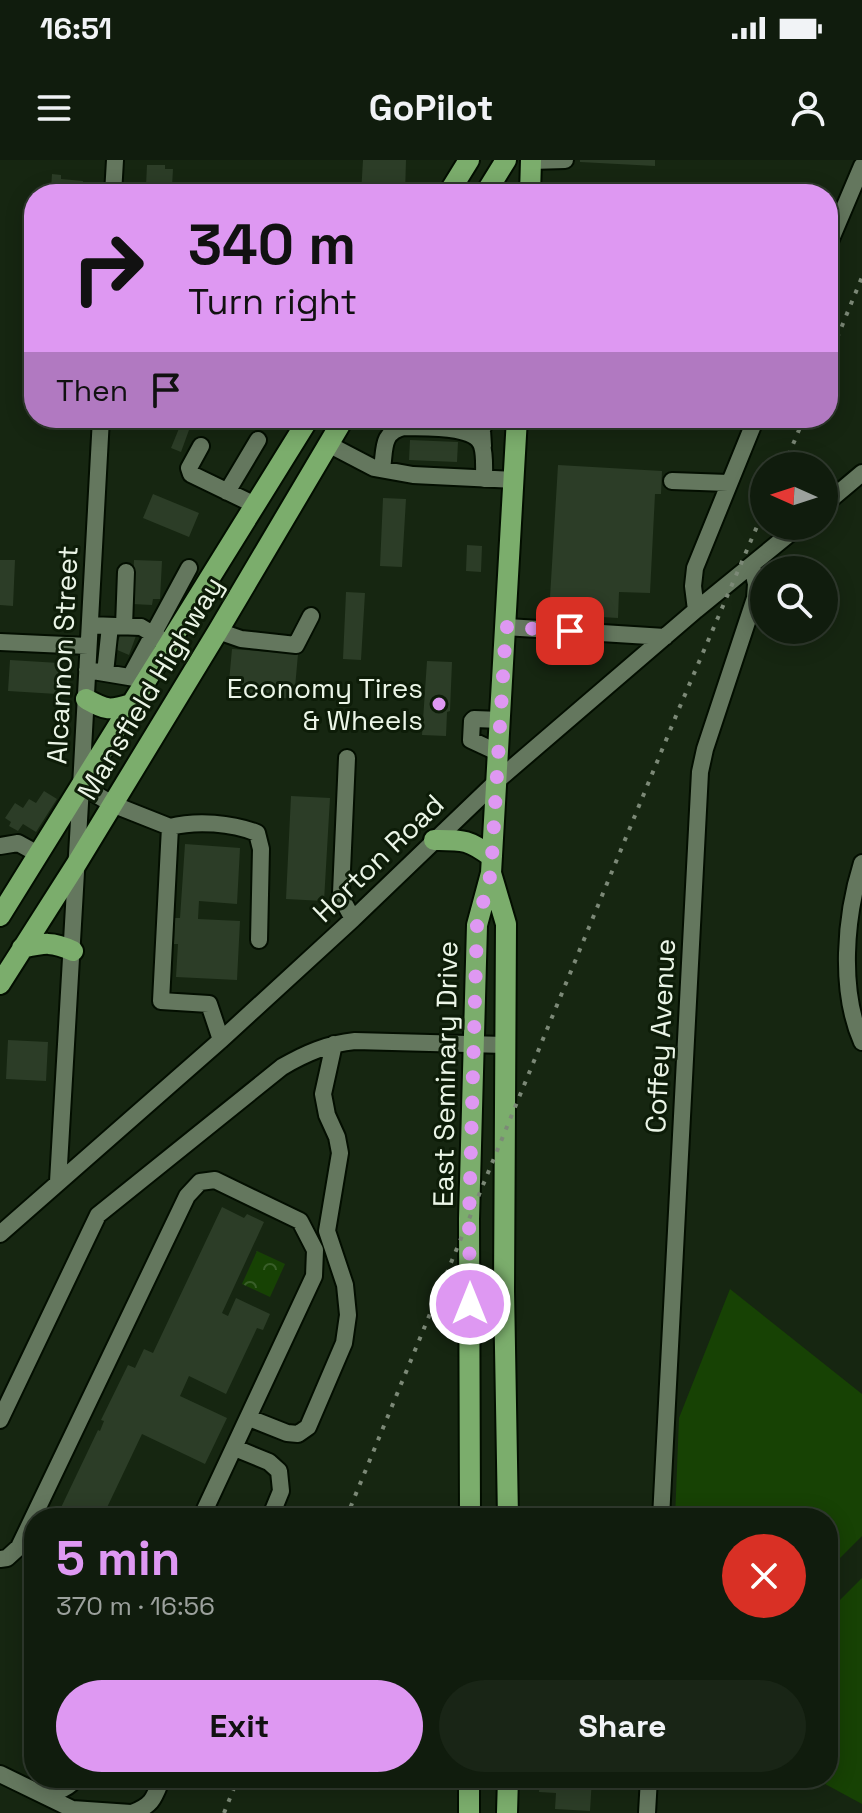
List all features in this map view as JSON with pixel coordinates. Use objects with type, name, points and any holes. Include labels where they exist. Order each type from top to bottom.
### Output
[{"type":"main road","points":[[454,184],[469,160]]},
{"type":"main road","points":[[491,184],[506,160]]},
{"type":"main road","points":[[530,184],[531,160]]},
{"type":"main road","name":"Mansfield Highway","points":[[0,916],[131,704],[138,678],[161,639],[255,505],[303,428]]},
{"type":"main road","name":"Mansfield Highway","points":[[0,984],[218,631],[338,428]]},
{"type":"main road","name":"East Seminary Drive","points":[[470,1508],[469,1219],[477,925],[491,865],[498,780],[517,428]]},
{"type":"main road","points":[[86,699],[112,710],[131,704]]},
{"type":"main road","points":[[434,840],[463,840],[476,845],[491,865]]},
{"type":"main road","name":"East Seminary Drive","points":[[491,865],[506,924],[504,1291],[508,1508]]},
{"type":"main road","points":[[22,948],[42,943],[57,944],[73,951]]},
{"type":"main road","points":[[470,1417],[506,1416]]},
{"type":"main road","points":[[469,1788],[469,1813]]},
{"type":"main road","points":[[507,1813],[508,1788]]},
{"type":"street","points":[[114,184],[115,160]]},
{"type":"street","points":[[531,160],[565,160]]},
{"type":"street","points":[[838,222],[862,166]]},
{"type":"street","name":"Alcannon Street","points":[[58,1182],[100,428]]},
{"type":"street","points":[[382,469],[386,440],[396,428]]},
{"type":"street","points":[[448,428],[472,433],[483,446]]},
{"type":"street","points":[[483,428],[484,479]]},
{"type":"street","points":[[696,610],[693,586],[695,568],[752,428]]},
{"type":"street","points":[[227,492],[258,440]]},
{"type":"street","points":[[328,444],[374,468],[413,475],[514,480]]},
{"type":"street","points":[[201,446],[189,468],[191,474],[255,505]]},
{"type":"street","points":[[838,493],[862,473]]},
{"type":"street","points":[[672,481],[728,483]]},
{"type":"street","name":"Horton Road","points":[[764,556],[783,540]]},
{"type":"street","points":[[90,625],[141,627],[161,639],[189,568]]},
{"type":"street","name":"Horton Road","points":[[0,1234],[221,1040],[498,780],[750,568]]},
{"type":"street","points":[[105,673],[126,572]]},
{"type":"street","name":"Coffey Avenue","points":[[662,1508],[700,772],[750,613]]},
{"type":"street","points":[[218,631],[241,639],[296,645],[311,616]]},
{"type":"street","points":[[506,627],[665,637]]},
{"type":"street","points":[[0,642],[88,646]]},
{"type":"street","points":[[87,670],[138,678]]},
{"type":"street","points":[[499,753],[471,740],[472,721],[501,720]]},
{"type":"street","points":[[347,758],[341,893],[353,919]]},
{"type":"street","points":[[80,785],[112,804],[170,827],[185,823],[242,827],[257,833],[261,849],[259,940]]},
{"type":"street","points":[[170,827],[161,1001],[209,1004],[221,1040]]},
{"type":"street","points":[[0,846],[18,843],[38,854]]},
{"type":"street","points":[[862,863],[850,919],[847,971],[853,1020],[862,1042]]},
{"type":"street","points":[[0,1420],[98,1215],[282,1067],[310,1051],[355,1041],[505,1045]]},
{"type":"street","points":[[249,1418],[287,1433],[298,1434],[308,1427],[344,1343],[348,1315],[345,1285],[327,1231],[340,1153],[323,1094],[334,1044]]},
{"type":"street","points":[[38,1508],[187,1196],[200,1182],[215,1180],[300,1221],[315,1250],[314,1276],[206,1508]]},
{"type":"street","points":[[235,1448],[269,1462],[279,1471],[281,1491],[274,1508]]},
{"type":"street","points":[[0,1559],[7,1558],[19,1547],[24,1537]]},
{"type":"street","points":[[0,1774],[24,1785]]},
{"type":"street","points":[[29,1788],[72,1809],[132,1813],[146,1808],[158,1788]]},
{"type":"street","points":[[44,1795],[65,1788]]},
{"type":"street","points":[[647,1813],[648,1788]]},
{"type":"green space","points":[[257,1251],[285,1264],[270,1297],[242,1284]]},
{"type":"green space","points":[[730,1289],[862,1394],[862,1536],[838,1560],[838,1508],[675,1508],[679,1418]]},
{"type":"green space","points":[[862,1578],[862,1804],[832,1788],[838,1788],[838,1602]]},
{"type":"building","points":[[363,160],[406,160],[405,184],[362,184]]},
{"type":"building","points":[[655,160],[655,166],[580,162]]},
{"type":"building","points":[[147,165],[165,165],[165,169],[173,169],[172,184],[146,184]]},
{"type":"building","points":[[52,174],[61,175],[61,179],[83,181],[83,184],[51,184]]},
{"type":"building","points":[[179,428],[189,430],[181,452],[171,448]]},
{"type":"building","points":[[410,440],[458,442],[457,462],[409,460]]},
{"type":"building","points":[[558,465],[662,471],[661,494],[655,494],[650,593],[619,592],[618,618],[549,614]]},
{"type":"building","points":[[153,494],[199,513],[189,537],[143,518]]},
{"type":"building","points":[[383,498],[406,499],[402,567],[380,566]]},
{"type":"building","points":[[467,545],[482,546],[481,572],[466,571]]},
{"type":"building","points":[[0,560],[15,560],[13,606],[0,605]]},
{"type":"building","points":[[134,560],[162,561],[160,599],[153,599],[152,605],[132,604]]},
{"type":"building","points":[[346,592],[365,593],[361,660],[343,659]]},
{"type":"building","points":[[123,628],[137,633],[129,655],[115,649]]},
{"type":"building","points":[[232,649],[298,654],[294,699],[228,693]]},
{"type":"building","points":[[10,660],[59,663],[57,694],[8,691]]},
{"type":"building","points":[[427,661],[452,662],[446,736],[422,735]]},
{"type":"building","points":[[44,791],[57,799],[36,832],[23,824],[18,831],[9,826],[11,822],[5,818],[15,803],[23,808],[29,799],[36,803]]},
{"type":"building","points":[[291,796],[330,798],[324,901],[286,899]]},
{"type":"building","points":[[185,844],[240,848],[237,904],[199,901],[198,919],[240,921],[237,980],[176,977],[178,944],[174,944],[175,918],[180,918]]},
{"type":"building","points":[[8,1040],[48,1042],[46,1081],[6,1079]]},
{"type":"building","points":[[222,1207],[244,1218],[247,1214],[264,1222],[222,1313],[228,1316],[236,1298],[270,1314],[263,1330],[257,1328],[226,1394],[189,1376],[180,1396],[227,1418],[205,1464],[142,1434],[107,1508],[61,1508],[100,1431],[104,1421],[101,1420],[128,1365],[135,1368],[144,1349],[153,1353]]},
{"type":"building","points":[[539,1788],[591,1788],[590,1811],[555,1809],[556,1793],[539,1792]]},
{"type":"railway","points":[[838,336],[862,277]]},
{"type":"railway","points":[[790,452],[800,428]]},
{"type":"railway","points":[[350,1508],[751,540]]},
{"type":"railway","points":[[224,1813],[234,1788]]},
{"type":"place","name":"Economy Tires & Wheels","points":[[439,704]]},
{"type":"route","points":[[470,1304],[469,1219],[477,925],[491,873],[506,627],[570,631]]}]
